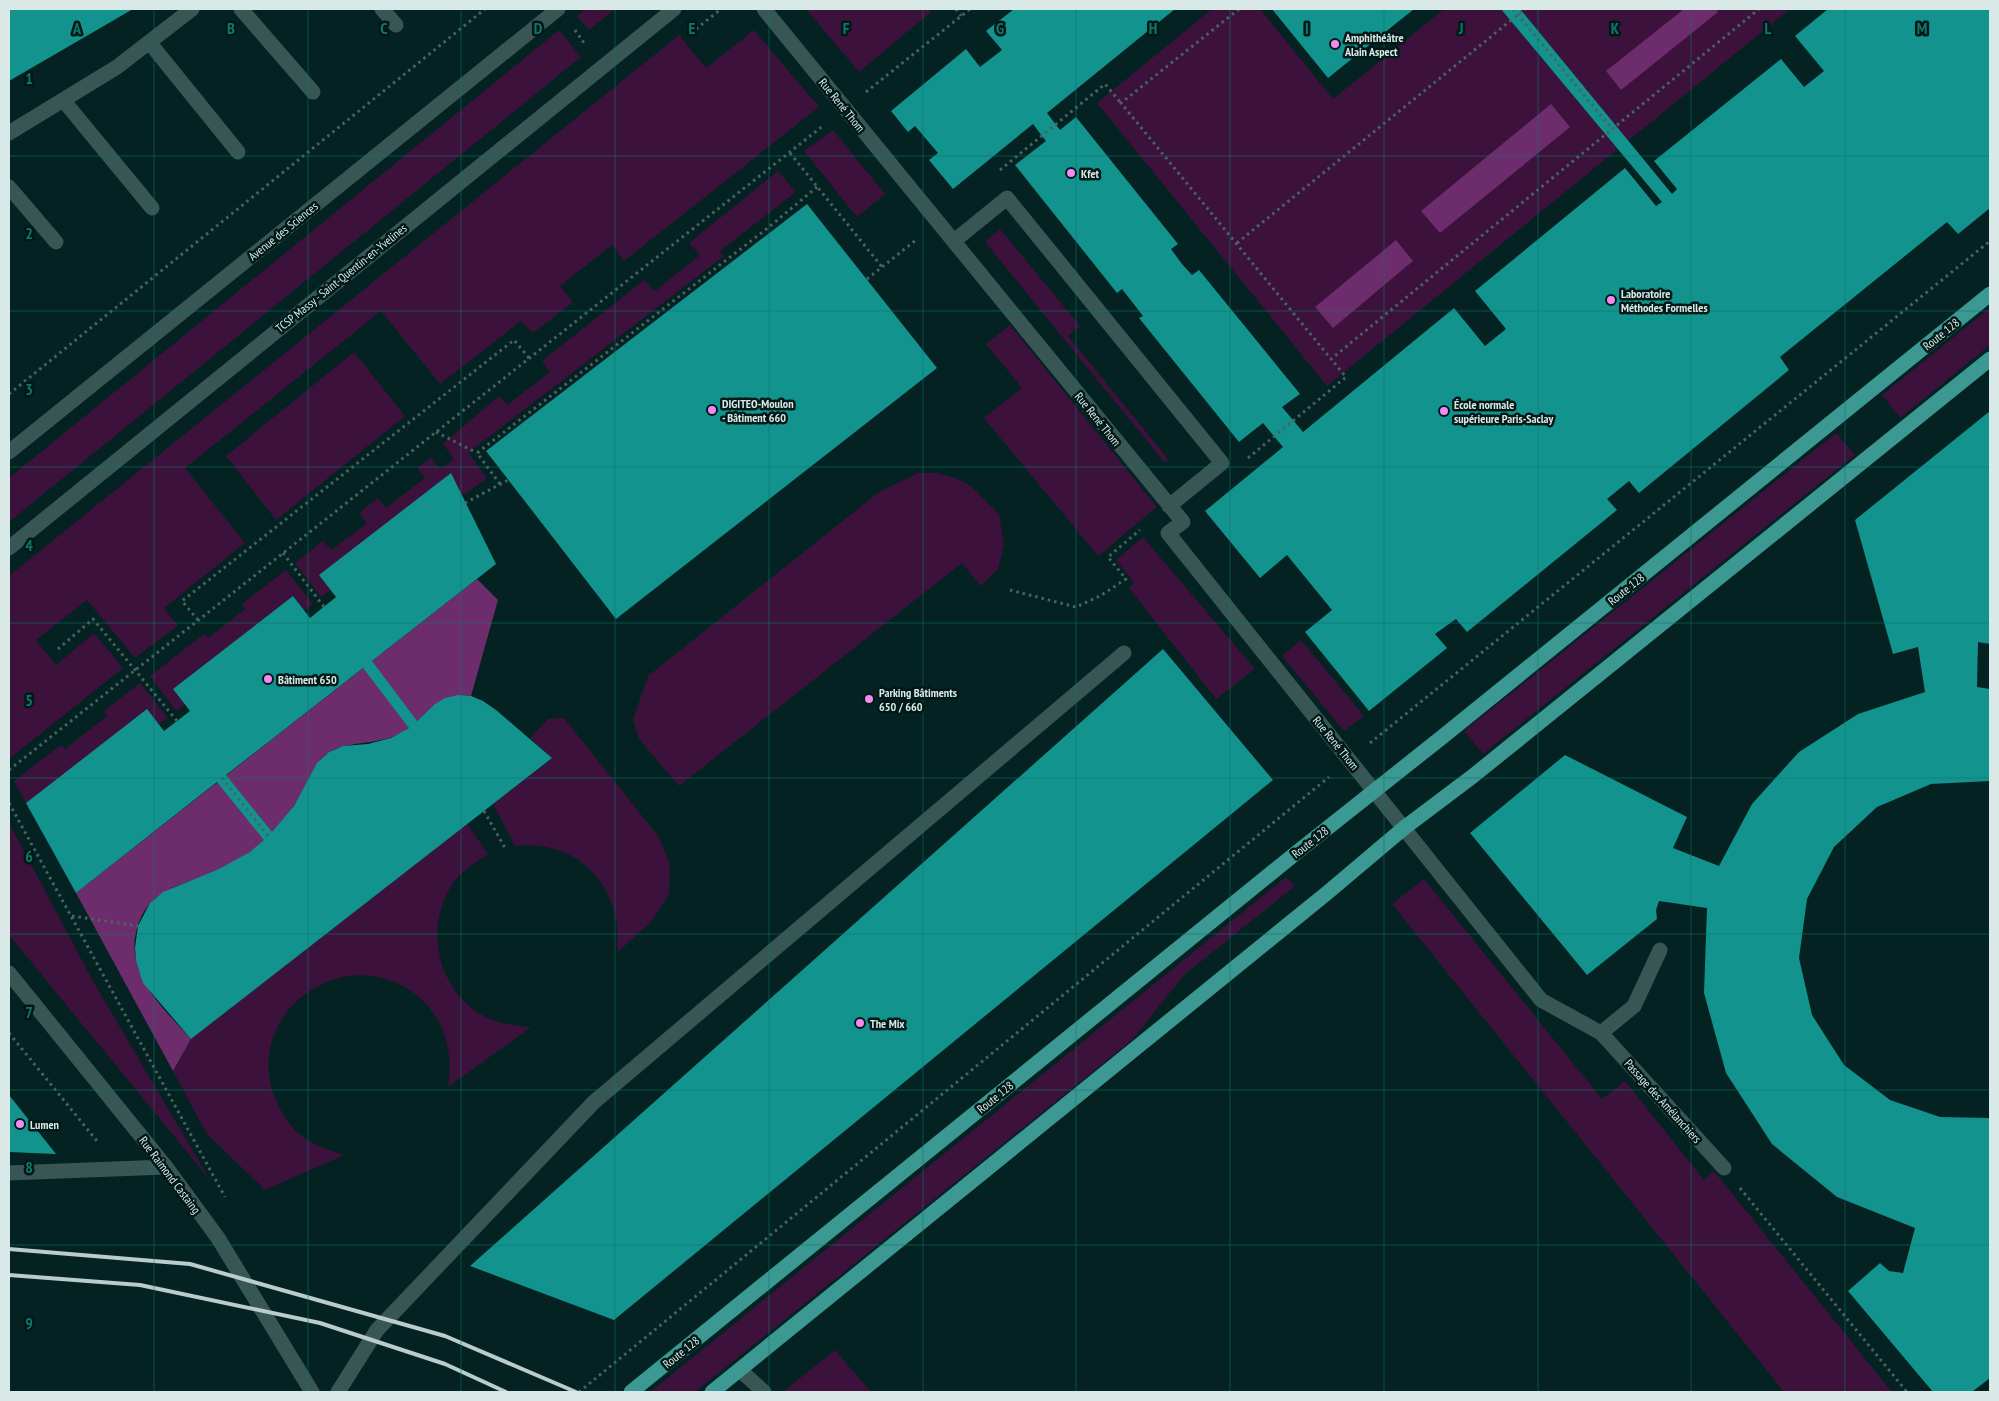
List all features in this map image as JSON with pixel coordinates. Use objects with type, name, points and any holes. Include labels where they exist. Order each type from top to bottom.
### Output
[{"type":"main road","name":"Route 128","points":[[631,1392],[1296,852],[1990,294]]},
{"type":"main road","points":[[712,1392],[1404,828],[1472,776],[1990,359]]},
{"type":"street","points":[[9,133],[117,67],[192,9]]},
{"type":"street","points":[[241,9],[313,92]]},
{"type":"street","points":[[382,9],[396,25]]},
{"type":"street","name":"Avenue des Sciences","points":[[12,444],[558,9]]},
{"type":"street","name":"TCSP Massy - Saint-Quentin-en-Yvelines","points":[[9,548],[674,9]]},
{"type":"street","name":"Rue René Thom","points":[[764,9],[1183,522],[1168,533],[1404,828]]},
{"type":"street","points":[[149,42],[238,152]]},
{"type":"street","points":[[63,100],[152,208]]},
{"type":"street","points":[[9,187],[56,242]]},
{"type":"street","points":[[954,241],[1007,198],[1222,463],[1169,506]]},
{"type":"street","points":[[338,1392],[377,1330],[594,1102],[1124,653]]},
{"type":"street","name":"Passage des Amélanchiers","points":[[1404,828],[1541,1000],[1601,1033],[1724,1168]]},
{"type":"street","points":[[1601,1033],[1634,1006],[1660,950]]},
{"type":"street","name":"Rue Raimond Castaing","points":[[9,973],[166,1167],[218,1238],[312,1392]]},
{"type":"street","points":[[9,1173],[166,1167]]},
{"type":"street","points":[[740,1370],[764,1392]]},
{"type":"path","points":[[9,394],[485,9]]},
{"type":"path","points":[[691,22],[696,29],[721,9]]},
{"type":"path","points":[[956,9],[961,16]]},
{"type":"path","points":[[9,770],[970,9]]},
{"type":"path","points":[[1121,103],[1239,9]]},
{"type":"path","points":[[1513,9],[1612,129]]},
{"type":"path","points":[[1237,243],[1525,9]]},
{"type":"path","points":[[1331,359],[1758,9]]},
{"type":"path","points":[[571,26],[584,43],[591,37]]},
{"type":"path","points":[[1007,198],[991,178],[1105,84],[1346,377],[1230,472],[1222,463]]},
{"type":"path","points":[[790,153],[882,267]]},
{"type":"path","points":[[477,453],[769,227],[817,187]]},
{"type":"path","points":[[867,279],[938,222]]},
{"type":"path","points":[[580,1392],[1350,760],[1990,241]]},
{"type":"path","points":[[198,620],[182,601],[514,340],[529,358]]},
{"type":"path","points":[[436,432],[477,453],[500,484]]},
{"type":"path","points":[[465,503],[508,480]]},
{"type":"path","points":[[1010,590],[1076,606],[1100,596],[1126,579],[1108,557],[1169,506]]},
{"type":"path","points":[[283,553],[324,607]]},
{"type":"path","points":[[58,649],[93,619],[177,721]]},
{"type":"path","points":[[222,778],[268,836]]},
{"type":"path","points":[[9,803],[228,1202]]},
{"type":"path","points":[[484,811],[505,848]]},
{"type":"path","points":[[71,916],[138,926]]},
{"type":"path","points":[[9,1033],[119,1169]]},
{"type":"path","points":[[1724,1168],[1907,1392]]},
{"type":"shaded area","points":[[586,9],[615,9],[589,30],[577,16]]},
{"type":"shaded area","points":[[806,9],[929,9],[931,12],[859,72]]},
{"type":"shaded area","points":[[1212,9],[1260,9],[1333,99],[1444,9],[1790,9],[1327,386],[1097,103]]},
{"type":"shaded area","points":[[1684,9],[1716,9],[1718,12],[1621,90],[1606,71]]},
{"type":"shaded area","points":[[559,30],[581,57],[9,522],[9,478]]},
{"type":"shaded area","points":[[754,30],[819,107],[624,261],[612,245],[560,286],[573,302],[533,333],[521,321],[440,384],[381,311],[185,468],[245,543],[164,608],[178,626],[135,658],[87,600],[36,640],[56,665],[94,633],[123,668],[9,759],[9,576],[679,35],[706,68]]},
{"type":"shaded area","points":[[1551,104],[1570,127],[1440,233],[1421,211]]},
{"type":"shaded area","points":[[833,130],[885,194],[857,217],[804,151]]},
{"type":"shaded area","points":[[778,171],[796,192],[720,251],[724,256],[468,453],[487,478],[462,496],[320,576],[331,590],[321,597],[295,563],[323,541],[331,550],[367,523],[359,513],[378,498],[386,508],[425,478],[417,468],[431,458],[441,469],[454,459],[443,444],[499,396],[507,405],[550,372],[542,361],[644,280],[655,291],[700,255],[689,243]]},
{"type":"shaded area","points":[[1000,229],[1080,326],[1068,336],[1168,459],[1165,463],[985,242]]},
{"type":"shaded area","points":[[1396,240],[1413,261],[1333,328],[1315,307]]},
{"type":"shaded area","points":[[1990,308],[1990,345],[1900,418],[1882,395]]},
{"type":"shaded area","points":[[1010,325],[1157,507],[1098,556],[984,418],[1022,388],[986,344]]},
{"type":"shaded area","points":[[354,352],[405,416],[276,520],[226,456]]},
{"type":"shaded area","points":[[1836,433],[1855,455],[1483,754],[1464,731]]},
{"type":"shaded area","points":[[918,473],[936,473],[955,478],[971,486],[999,514],[1004,545],[998,569],[981,586],[962,563],[679,786],[639,739],[633,720],[648,676],[879,492]]},
{"type":"shaded area","points":[[1143,537],[1255,669],[1216,699],[1129,588],[1134,583],[1116,560]]},
{"type":"shaded area","points":[[286,570],[313,604],[304,611],[293,596],[173,689],[185,705],[176,711],[150,676],[204,634],[208,638],[245,609],[242,604]]},
{"type":"shaded area","points":[[477,579],[498,600],[471,696],[457,696],[438,703],[397,735],[334,749],[323,757],[316,766],[291,810],[264,841],[249,853],[231,863],[170,889],[154,899],[143,914],[138,925],[135,942],[140,974],[158,1002],[191,1039],[173,1071],[76,893]]},
{"type":"shaded area","points":[[1301,640],[1364,716],[1344,731],[1282,656]]},
{"type":"shaded area","points":[[140,683],[168,718],[26,803],[14,781],[61,745],[65,749],[107,716],[104,711]]},
{"type":"shaded area","points":[[564,718],[659,837],[670,864],[669,894],[651,922],[617,953],[617,930],[613,909],[605,890],[594,873],[579,860],[560,851],[539,846],[515,846],[493,804],[552,758],[530,738],[548,719]]},
{"type":"shaded area","points":[[9,823],[94,983],[210,1180],[9,935]]},
{"type":"shaded area","points":[[467,824],[488,854],[458,877],[447,894],[440,912],[437,931],[444,969],[452,987],[464,1002],[480,1014],[505,1024],[531,1027],[448,1087],[450,1063],[446,1040],[437,1019],[422,1000],[394,982],[364,975],[335,979],[308,992],[287,1012],[273,1038],[268,1067],[276,1100],[291,1125],[312,1143],[344,1155],[265,1190],[207,1134],[173,1071],[191,1039]]},
{"type":"shaded area","points":[[1286,877],[1295,886],[1184,975],[1132,1040],[695,1392],[650,1392]]},
{"type":"shaded area","points":[[1424,879],[1602,1099],[1625,1081],[1704,1180],[1714,1171],[1892,1392],[1784,1392],[1392,904]]},
{"type":"shaded area","points":[[835,1350],[871,1392],[784,1391]]},
{"type":"building","points":[[9,9],[133,9],[9,81]]},
{"type":"building","points":[[1014,9],[1175,9],[1047,113],[1060,130],[1076,117],[1178,244],[1171,249],[1182,264],[1192,275],[1199,270],[1300,394],[1282,407],[1303,432],[1454,308],[1485,346],[1506,329],[1475,291],[1625,168],[1656,206],[1662,202],[1501,9],[1520,9],[1672,194],[1677,189],[1654,161],[1781,59],[1804,87],[1824,71],[1795,36],[1828,9],[1990,9],[1990,208],[1958,234],[1947,222],[1780,357],[1789,370],[1639,493],[1629,481],[1607,499],[1617,510],[1467,632],[1456,619],[1435,634],[1447,648],[1369,711],[1305,632],[1332,610],[1287,555],[1260,578],[1205,511],[1283,447],[1263,423],[1239,442],[1139,318],[1143,316],[1122,289],[1117,293],[1015,165],[1046,141],[1033,124],[953,189],[929,160],[938,153],[915,126],[908,132],[891,111],[966,49],[980,67],[1002,50],[986,31]]},
{"type":"building","name":"Amphithéâtre Alain Aspect","points":[[1272,9],[1414,9],[1328,78]]},
{"type":"building","name":"DIGITEO-Moulon - Bâtiment 660","points":[[807,204],[937,368],[616,619],[486,451]]},
{"type":"building","points":[[1990,411],[1990,644],[1978,642],[1977,687],[1990,689],[1990,781],[1931,784],[1877,807],[1834,847],[1807,899],[1799,958],[1812,1015],[1844,1065],[1890,1100],[1940,1117],[1990,1118],[1990,1378],[1972,1392],[1933,1392],[1848,1291],[1880,1263],[1889,1271],[1903,1273],[1915,1228],[1837,1197],[1772,1144],[1726,1073],[1704,993],[1707,908],[1659,901],[1656,910],[1657,919],[1587,975],[1470,833],[1565,755],[1687,817],[1673,848],[1719,866],[1752,804],[1799,752],[1858,714],[1925,692],[1918,647],[1893,654],[1855,520]]},
{"type":"building","points":[[451,473],[496,564],[372,661],[417,721],[435,704],[445,698],[458,695],[471,696],[483,701],[496,710],[552,758],[191,1039],[143,983],[136,961],[135,948],[138,926],[150,903],[163,892],[219,869],[250,852],[264,840],[217,782],[76,893],[26,803],[147,709],[164,731],[190,711],[173,689],[293,596],[310,618],[336,597],[319,575]],"holes":[[[363,668],[409,728],[391,738],[368,744],[343,746],[329,752],[317,763],[294,806],[272,832],[226,775]]]},
{"type":"building","name":"The Mix","points":[[1163,649],[1273,780],[614,1320],[470,1266]]},
{"type":"building","name":"Lumen","points":[[9,1095],[56,1154],[9,1152]]},
{"type":"railway","points":[[9,1249],[190,1264],[445,1336],[576,1392]]},
{"type":"railway","points":[[9,1275],[140,1285],[320,1323],[445,1364],[506,1392]]},
{"type":"place","name":"Amphithéâtre Alain Aspect","points":[[1335,44]]},
{"type":"place","name":"Kfet","points":[[1071,173]]},
{"type":"place","name":"Laboratoire Méthodes Formelles","points":[[1611,300]]},
{"type":"place","name":"DIGITEO-Moulon - Bâtiment 660","points":[[712,410]]},
{"type":"place","name":"École normale supérieure Paris-Saclay","points":[[1444,411]]},
{"type":"place","name":"Bâtiment 650","points":[[268,679]]},
{"type":"place","name":"Parking Bâtiments 650 / 660","points":[[869,699]]},
{"type":"place","name":"The Mix","points":[[860,1023]]},
{"type":"place","name":"Lumen","points":[[20,1124]]}]
